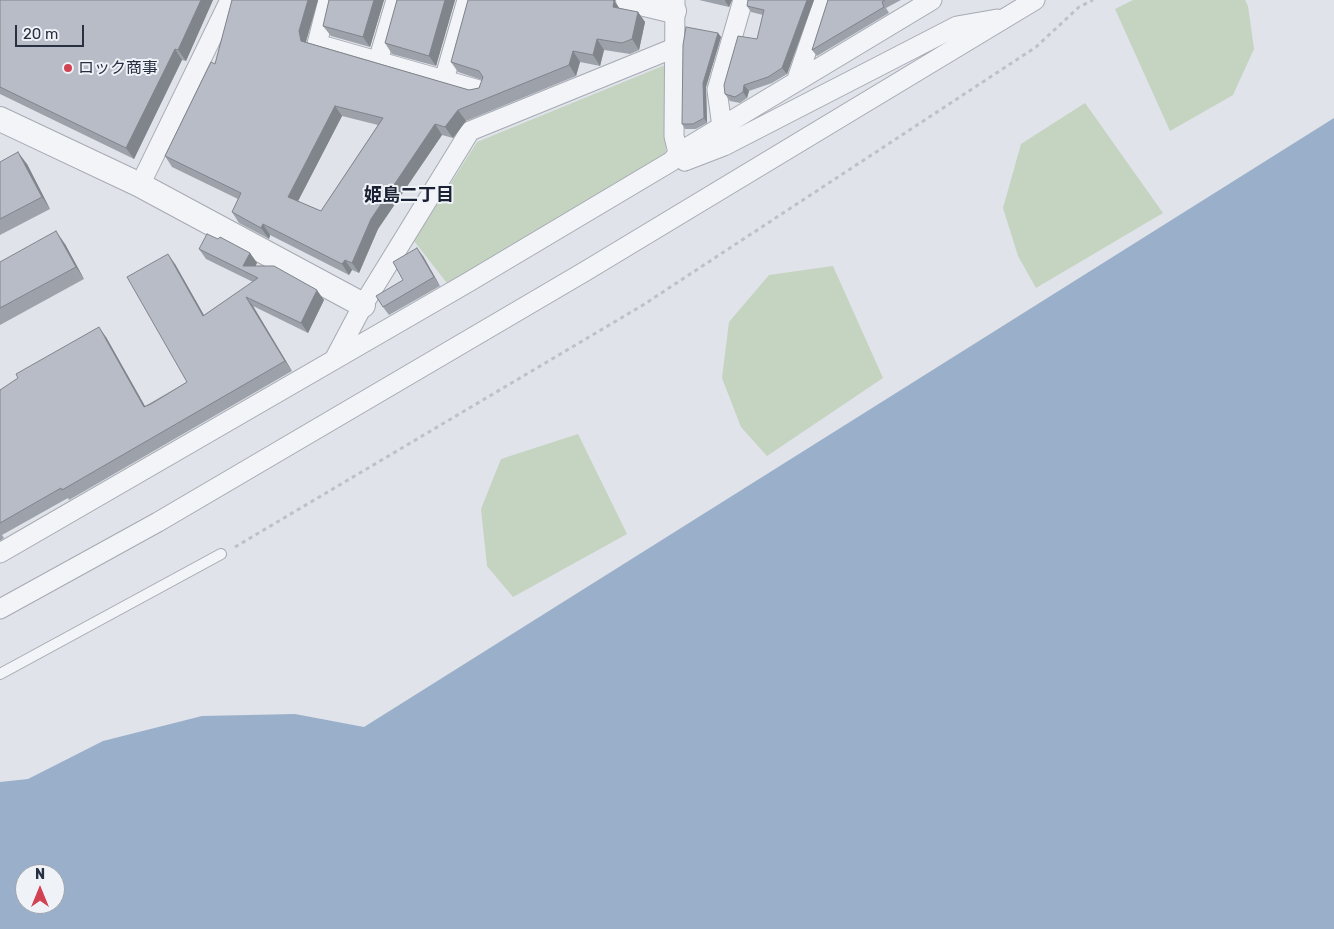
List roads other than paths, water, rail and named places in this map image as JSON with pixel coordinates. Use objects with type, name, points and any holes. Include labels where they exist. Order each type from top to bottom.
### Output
[{"type":"street","points":[[140,185],[230,0]]},
{"type":"street","points":[[328,0],[317,44],[479,90]]},
{"type":"street","points":[[378,62],[396,0]]},
{"type":"street","points":[[444,80],[467,0]]},
{"type":"street","points":[[628,0],[675,5],[674,136],[678,153],[685,161],[724,146],[957,26],[1008,17]]},
{"type":"street","points":[[722,127],[717,90],[743,0]]},
{"type":"street","points":[[796,82],[824,0]]},
{"type":"street","points":[[0,553],[672,162],[678,153],[932,0]]},
{"type":"street","points":[[0,609],[158,522],[559,287],[1035,0]]},
{"type":"street","points":[[334,360],[363,305],[470,131],[674,48]]},
{"type":"street","points":[[0,119],[140,185],[363,305]]},
{"type":"lane","points":[[0,674],[221,554]]},
{"type":"water","points":[[1334,118],[1334,929],[0,929],[0,782],[28,779],[103,741],[202,716],[295,714],[364,727]]},
{"type":"place","name":"ロック商事","points":[[68,68]]},
{"type":"district","name":"姫島二丁目","points":[[409,196]]}]
